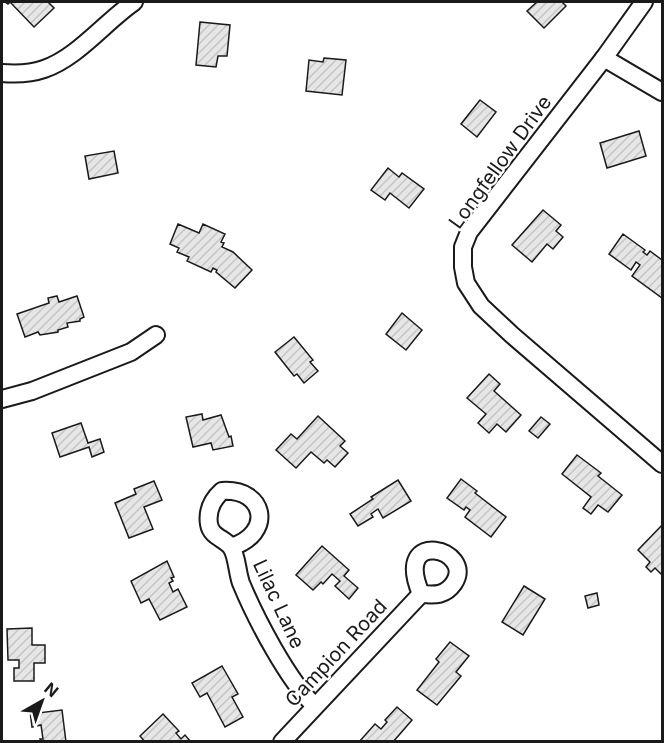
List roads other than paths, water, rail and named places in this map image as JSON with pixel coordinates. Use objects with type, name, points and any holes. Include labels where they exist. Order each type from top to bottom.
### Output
[{"type":"street","points":[[2,74],[43,70],[60,61],[134,2]]},
{"type":"street","name":"Longfellow Drive","points":[[644,2],[604,58],[469,232],[463,247],[463,267],[466,283],[490,316],[663,464]]},
{"type":"street","points":[[604,58],[663,92]]},
{"type":"street","points":[[2,399],[32,391],[131,352],[156,335]]},
{"type":"street","name":"Lilac Lane","points":[[231,547],[241,582],[267,635],[302,694],[315,706]]},
{"type":"street","name":"Campion Road","points":[[282,741],[421,594]]}]
